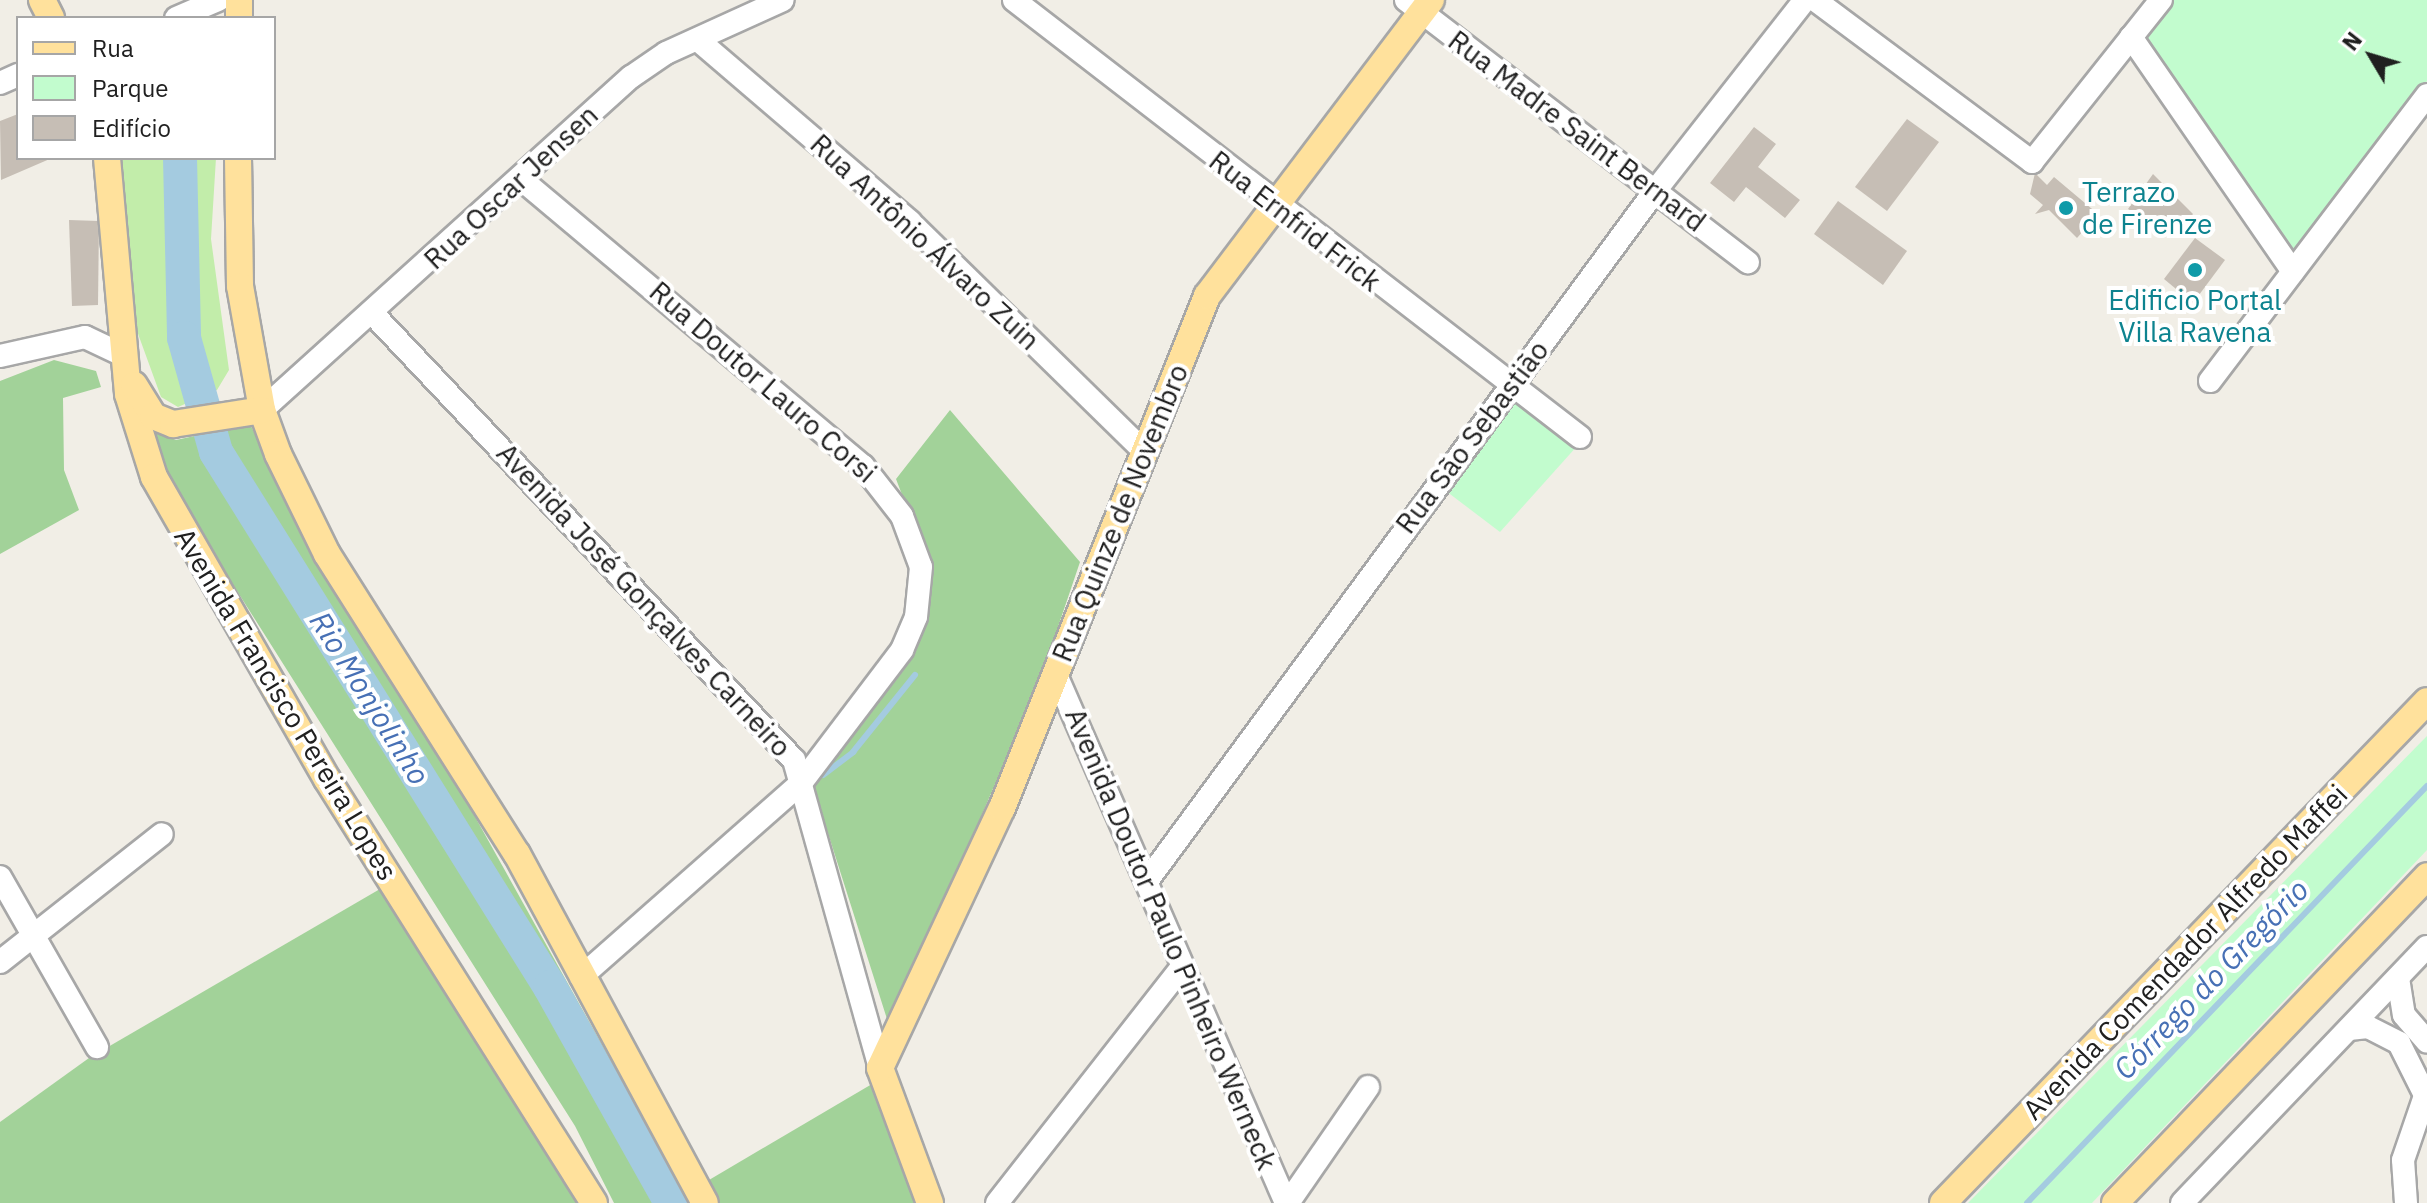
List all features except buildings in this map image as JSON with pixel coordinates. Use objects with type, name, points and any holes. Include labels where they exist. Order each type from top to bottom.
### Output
[{"type":"main road","name":"Rua Quinze de Novembro","points":[[880,1068],[1056,675],[1207,296],[1275,207],[1420,4]]},
{"type":"main road","name":"Avenida Francisco Pereira Lopes","points":[[107,160],[123,355],[134,426],[179,527],[594,1203]]},
{"type":"main road","points":[[238,160],[240,286],[262,410],[327,554],[513,848],[705,1203]]},
{"type":"main road","points":[[123,355],[143,406],[173,424],[262,410]]},
{"type":"main road","points":[[225,416],[253,367]]},
{"type":"main road","name":"Avenida Comendador Alfredo Maffei","points":[[1943,1203],[2427,701]]},
{"type":"main road","points":[[2115,1203],[2427,876]]},
{"type":"main road","name":"Avenida José Gonçalves Carneiro","points":[[880,1068],[930,1203]]},
{"type":"street","points":[[181,16],[218,0]]},
{"type":"street","name":"Rua Oscar Jensen","points":[[262,410],[522,180],[631,77],[698,40],[783,0]]},
{"type":"street","name":"Rua Ernfrid Frick","points":[[1014,0],[1275,207],[1580,437]]},
{"type":"street","name":"Rua São Sebastião","points":[[1147,881],[1655,191],[1805,0]]},
{"type":"street","points":[[1815,0],[2032,162],[2161,0]]},
{"type":"street","name":"Rua Madre Saint Bernard","points":[[1420,4],[1748,262]]},
{"type":"street","points":[[2131,37],[2293,272]]},
{"type":"street","name":"Rua Antônio Álvaro Zuin","points":[[698,40],[910,222],[1144,451]]},
{"type":"street","points":[[2210,381],[2427,95]]},
{"type":"street","name":"Rua Doutor Lauro Corsi","points":[[522,180],[863,466],[902,516],[921,567],[916,617],[884,678],[801,783],[581,977]]},
{"type":"street","name":"Avenida José Gonçalves Carneiro","points":[[373,314],[784,746],[801,783],[880,1068]]},
{"type":"street","points":[[0,356],[85,337],[123,355]]},
{"type":"street","name":"Avenida Doutor Paulo Pinheiro Werneck","points":[[1056,675],[1287,1203]]},
{"type":"street","points":[[0,962],[162,834]]},
{"type":"street","points":[[0,877],[97,1047]]},
{"type":"street","points":[[2182,1203],[2427,947]]},
{"type":"street","points":[[997,1203],[1183,966]]},
{"type":"street","points":[[2398,978],[2404,1015],[2427,1041]]},
{"type":"street","points":[[2349,1029],[2368,1027],[2399,1043],[2426,1091],[2403,1160],[2406,1203]]},
{"type":"street","points":[[1287,1203],[1368,1087]]},
{"type":"green space","points":[[2168,0],[2427,0],[2427,81],[2294,259],[2139,36]]},
{"type":"green space","points":[[120,160],[216,160],[211,239],[229,370],[217,390],[178,407],[161,397],[137,331]]},
{"type":"green space","points":[[54,360],[96,371],[101,387],[63,398],[64,470],[79,510],[0,554],[0,381]]},
{"type":"green space","points":[[1516,399],[1578,445],[1500,532],[1442,488]]},
{"type":"green space","points":[[950,410],[1080,562],[1039,683],[901,1001],[887,1019],[813,786],[817,770],[912,653],[929,565],[896,479]]},
{"type":"green space","points":[[250,424],[318,561],[459,788],[690,1203],[614,1203],[575,1126],[167,480],[148,430],[176,440]]},
{"type":"green space","points":[[2427,736],[2427,850],[2092,1203],[1968,1203]]},
{"type":"green space","points":[[380,889],[578,1203],[0,1203],[0,1122],[89,1058]]},
{"type":"green space","points":[[872,1084],[917,1203],[718,1203],[709,1180]]},
{"type":"waterway","name":"Rio Monjolinho","points":[[180,160],[184,338],[216,452],[550,987],[671,1203]]},
{"type":"waterway","points":[[823,775],[853,752],[915,675]]},
{"type":"waterway","name":"Córrego do Gregório","points":[[2027,1203],[2427,786]]},
{"type":"place","name":"Terrazo de Firenze","points":[[2066,208]]},
{"type":"place","name":"Edificio Portal Villa Ravena","points":[[2195,270]]}]
